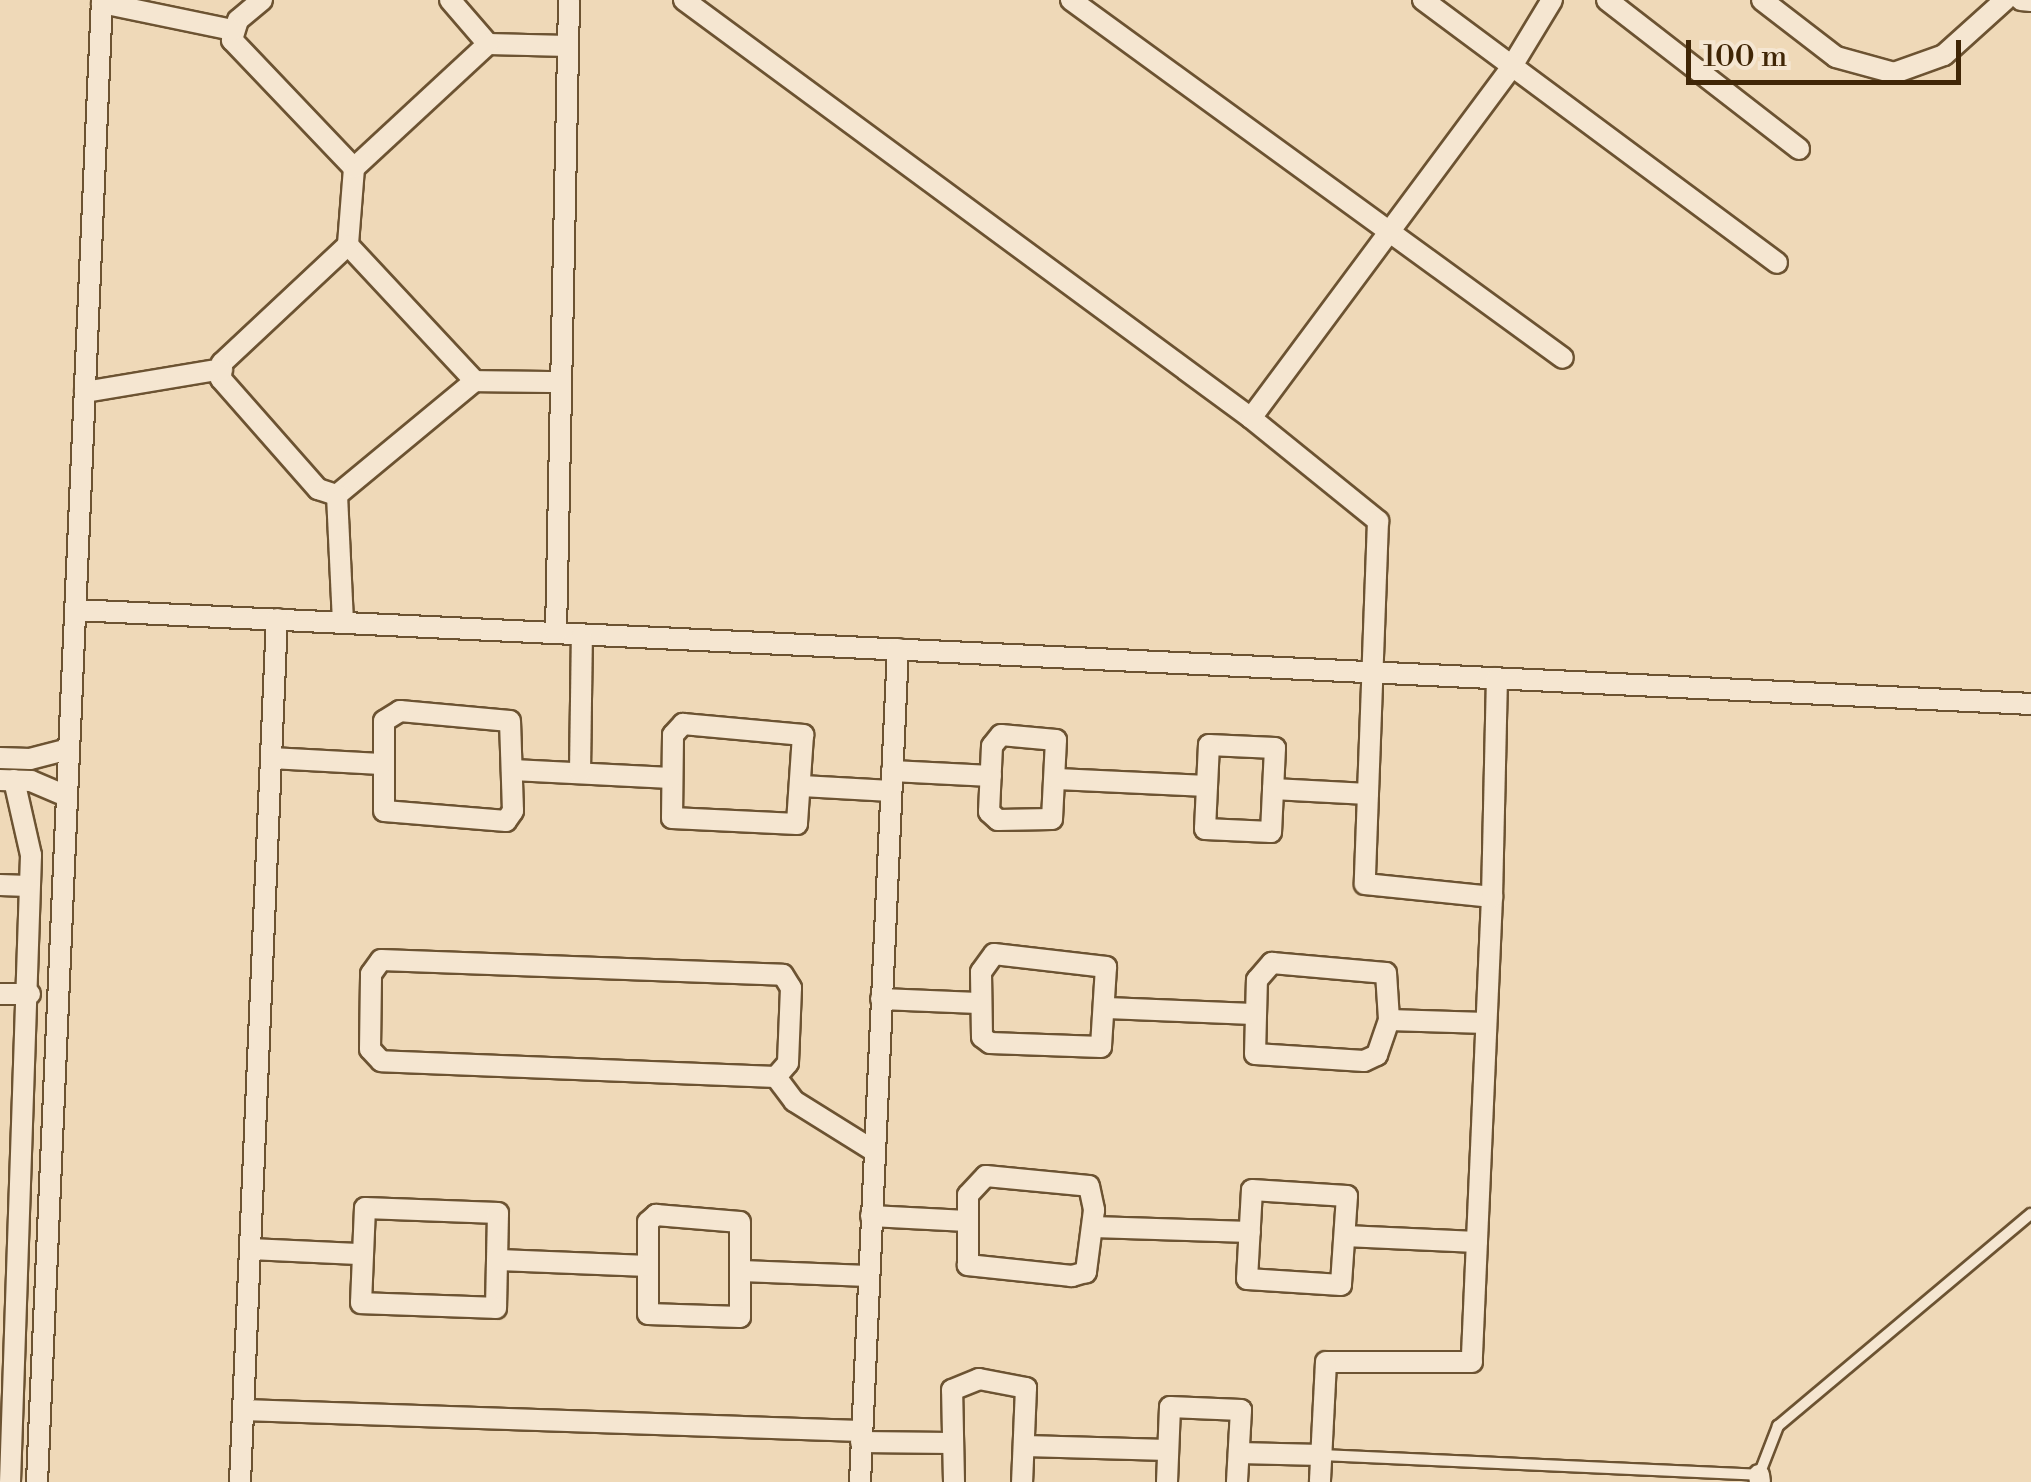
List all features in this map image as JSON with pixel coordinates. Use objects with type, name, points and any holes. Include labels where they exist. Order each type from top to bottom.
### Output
[{"type":"street","points":[[262,0],[232,30],[232,40],[354,168]]},
{"type":"street","points":[[450,0],[488,44]]},
{"type":"street","points":[[556,633],[564,482],[561,382],[569,0]]},
{"type":"street","points":[[684,0],[1251,418],[1378,521],[1369,671],[1365,884],[1492,897]]},
{"type":"street","points":[[1072,0],[1563,358]]},
{"type":"street","points":[[1423,0],[1777,263]]},
{"type":"street","points":[[1251,418],[1392,233],[1512,66],[1552,0]]},
{"type":"street","points":[[1607,0],[1799,149]]},
{"type":"street","points":[[1762,0],[1836,57],[1894,73],[1944,55],[2005,0]]},
{"type":"street","points":[[2021,0],[2031,1]]},
{"type":"street","points":[[36,1482],[102,2],[232,30]]},
{"type":"street","points":[[85,392],[222,369],[348,245],[354,168],[488,44],[568,46]]},
{"type":"street","points":[[348,245],[475,381]]},
{"type":"street","points":[[222,369],[221,379],[318,489],[338,495]]},
{"type":"street","points":[[338,495],[475,381],[561,382]]},
{"type":"street","points":[[338,495],[343,622]]},
{"type":"street","points":[[75,610],[2031,704]]},
{"type":"street","points":[[240,1482],[277,619]]},
{"type":"street","points":[[580,772],[582,636]]},
{"type":"street","points":[[860,1482],[898,649]]},
{"type":"street","points":[[1320,1482],[1326,1362],[1472,1362],[1492,897],[1497,678]]},
{"type":"street","points":[[394,710],[510,721],[513,770],[513,812],[493,824],[384,810],[385,716],[394,710]]},
{"type":"street","points":[[683,724],[798,731],[805,742],[802,786],[800,818],[790,828],[680,822],[669,813],[673,736],[683,724]]},
{"type":"street","points":[[1001,735],[1050,737],[1059,745],[1056,811],[1045,822],[993,817],[991,776],[992,746],[1001,735]]},
{"type":"street","points":[[1209,745],[1275,748],[1271,832],[1206,830],[1207,786],[1209,745]]},
{"type":"street","points":[[0,758],[30,760],[69,749]]},
{"type":"street","points":[[271,758],[382,764]]},
{"type":"street","points":[[513,770],[671,778]]},
{"type":"street","points":[[802,786],[991,776]]},
{"type":"street","points":[[1057,779],[1207,786]]},
{"type":"street","points":[[7,780],[67,796]]},
{"type":"street","points":[[7,780],[31,855],[22,1181],[9,1285],[7,1478]]},
{"type":"street","points":[[1273,789],[1368,794]]},
{"type":"street","points":[[0,885],[28,886]]},
{"type":"street","points":[[994,954],[1096,961],[1106,966],[1105,1038],[1094,1050],[990,1043],[977,1030],[978,1002],[985,958],[994,954]]},
{"type":"street","points":[[390,958],[774,973],[791,988],[788,1063],[776,1077],[380,1061],[370,1049],[371,974],[390,958]]},
{"type":"street","points":[[1272,963],[1386,973],[1389,1020],[1382,1049],[1364,1061],[1272,1058],[1252,1050],[1253,1014],[1259,971],[1272,963]]},
{"type":"street","points":[[0,994],[30,994]]},
{"type":"street","points":[[882,999],[978,1002]]},
{"type":"street","points":[[1107,1008],[1253,1014]]},
{"type":"street","points":[[1389,1020],[1486,1024]]},
{"type":"street","points":[[776,1077],[794,1102],[874,1150]]},
{"type":"street","points":[[986,1176],[1089,1186],[1092,1227],[1086,1272],[1072,1276],[968,1265],[968,1195],[975,1181],[986,1176]]},
{"type":"street","points":[[0,1179],[22,1181]]},
{"type":"street","points":[[1252,1190],[1347,1196],[1345,1236],[1342,1285],[1247,1278],[1252,1190]]},
{"type":"street","points":[[365,1208],[488,1210],[502,1220],[499,1260],[496,1308],[487,1312],[367,1306],[358,1295],[358,1254],[365,1208]]},
{"type":"street","points":[[656,1215],[740,1222],[742,1270],[740,1317],[654,1316],[647,1308],[648,1222],[656,1215]]},
{"type":"street","points":[[871,1216],[967,1221]]},
{"type":"street","points":[[1092,1227],[1250,1232]]},
{"type":"street","points":[[1345,1236],[1477,1242]]},
{"type":"street","points":[[250,1248],[358,1254]]},
{"type":"street","points":[[499,1260],[648,1266]]},
{"type":"street","points":[[742,1270],[868,1276]]},
{"type":"street","points":[[954,1482],[950,1442],[952,1390],[979,1379],[1026,1388],[1022,1482]]},
{"type":"street","points":[[1167,1482],[1170,1407],[1241,1410],[1238,1482]]},
{"type":"street","points":[[243,1410],[950,1442]]},
{"type":"street","points":[[1025,1446],[1168,1450]]},
{"type":"street","points":[[1239,1452],[1322,1454]]},
{"type":"lane","points":[[1322,1454],[1759,1478],[1778,1426],[2031,1214]]}]
